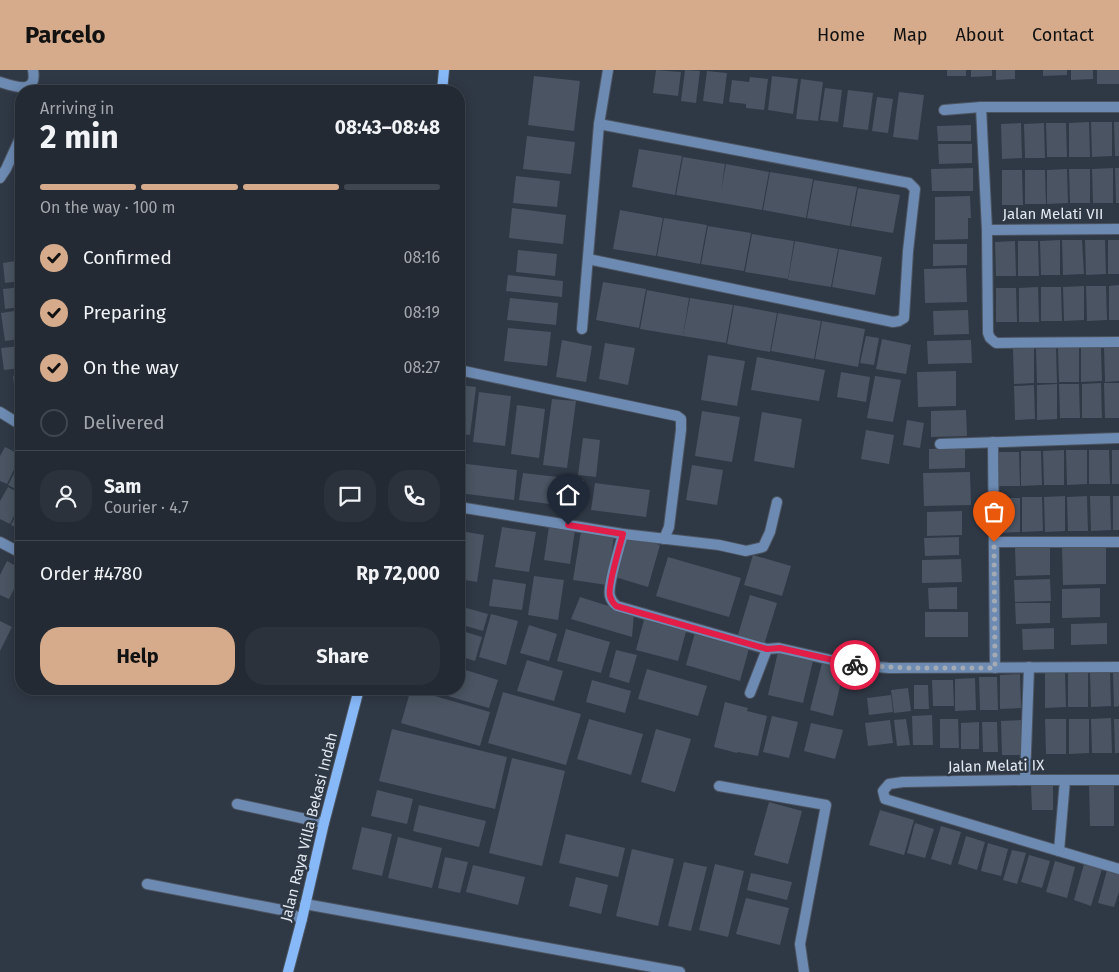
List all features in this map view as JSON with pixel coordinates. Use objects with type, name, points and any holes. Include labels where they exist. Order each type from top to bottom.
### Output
[{"type":"main road","points":[[443,85],[444,70]]},
{"type":"main road","name":"Jalan Raya Villa Bekasi Indah","points":[[288,972],[357,695]]},
{"type":"street","points":[[29,85],[33,82],[35,76],[33,70]]},
{"type":"street","points":[[582,329],[599,124],[608,70]]},
{"type":"street","points":[[0,82],[15,86]]},
{"type":"street","points":[[944,110],[1119,107]]},
{"type":"street","points":[[981,108],[987,230],[988,333],[990,338],[996,344],[1119,342]]},
{"type":"street","points":[[588,260],[893,322],[904,318],[908,251],[915,189],[909,183],[599,124]]},
{"type":"street","points":[[0,178],[15,149]]},
{"type":"street","name":"Jalan Melati VII","points":[[987,230],[1119,229]]},
{"type":"street","points":[[465,371],[681,418],[682,430],[669,527],[664,539]]},
{"type":"street","points":[[0,412],[15,422]]},
{"type":"street","points":[[940,444],[1119,438]]},
{"type":"street","points":[[992,442],[995,668]]},
{"type":"street","points":[[465,508],[623,534],[719,545],[746,551],[763,547],[770,532],[777,502]]},
{"type":"street","points":[[623,534],[609,594],[616,606],[767,649],[780,648],[853,665],[889,668],[1119,667]]},
{"type":"street","points":[[0,542],[15,549]]},
{"type":"street","points":[[994,542],[1119,542]]},
{"type":"street","points":[[750,693],[767,649]]},
{"type":"street","points":[[1025,780],[1029,667]]},
{"type":"street","points":[[1065,780],[1060,851],[1119,869]]},
{"type":"street","name":"Jalan Melati IX","points":[[1060,851],[885,798],[884,791],[889,784],[903,782],[1119,780]]},
{"type":"street","points":[[719,786],[826,804],[800,944],[804,972]]},
{"type":"street","points":[[237,804],[324,823]]},
{"type":"street","points":[[147,884],[282,910],[302,919]]},
{"type":"street","points":[[305,904],[645,969],[680,972]]},
{"type":"building","points":[[656,70],[681,72],[678,96],[653,93]]},
{"type":"building","points":[[685,70],[700,71],[696,103],[681,101]]},
{"type":"building","points":[[947,70],[966,70],[966,76],[947,76]]},
{"type":"building","points":[[971,70],[992,70],[992,76],[971,77]]},
{"type":"building","points":[[996,70],[1015,70],[1015,79],[996,80]]},
{"type":"building","points":[[1043,70],[1067,70],[1067,75],[1043,76]]},
{"type":"building","points":[[1071,70],[1093,70],[1093,79],[1071,80]]},
{"type":"building","points":[[1097,70],[1119,70],[1119,84],[1097,84]]},
{"type":"building","points":[[707,71],[727,73],[723,104],[703,101]]},
{"type":"building","points":[[534,76],[580,81],[574,131],[528,125]]},
{"type":"building","points":[[772,76],[798,79],[793,114],[768,110]]},
{"type":"building","points":[[750,77],[768,79],[764,110],[746,108],[746,104],[729,102],[732,80],[749,82]]},
{"type":"building","points":[[801,79],[823,82],[818,121],[796,119]]},
{"type":"building","points":[[825,88],[842,90],[838,122],[820,120]]},
{"type":"building","points":[[848,90],[873,93],[868,130],[843,127]]},
{"type":"building","points":[[899,92],[924,95],[918,140],[893,137]]},
{"type":"building","points":[[877,97],[893,99],[888,133],[872,131]]},
{"type":"building","points":[[1089,122],[1090,157],[1069,157],[1069,123]]},
{"type":"building","points":[[1091,122],[1112,122],[1112,156],[1092,157]]},
{"type":"building","points":[[1114,122],[1119,122],[1119,156],[1115,156]]},
{"type":"building","points":[[1021,123],[1022,158],[1002,159],[1001,124]]},
{"type":"building","points":[[1044,123],[1045,158],[1025,158],[1024,124]]},
{"type":"building","points":[[1046,123],[1066,123],[1067,157],[1047,157]]},
{"type":"building","points":[[971,125],[971,141],[938,141],[937,126]]},
{"type":"building","points":[[527,136],[575,142],[571,174],[523,169]]},
{"type":"building","points":[[938,144],[972,144],[972,163],[939,164]]},
{"type":"building","points":[[639,149],[682,156],[675,195],[632,187]]},
{"type":"building","points":[[683,157],[725,164],[721,191],[726,164],[769,172],[762,210],[676,195]]},
{"type":"building","points":[[973,168],[973,191],[932,191],[931,169]]},
{"type":"building","points":[[1113,168],[1113,203],[1093,203],[1092,169]]},
{"type":"building","points":[[1115,168],[1119,168],[1119,203],[1116,203]]},
{"type":"building","points":[[1067,169],[1068,203],[1047,204],[1047,170]]},
{"type":"building","points":[[1069,169],[1090,169],[1090,203],[1070,203]]},
{"type":"building","points":[[1002,170],[1022,170],[1023,205],[1002,205]]},
{"type":"building","points":[[1025,170],[1045,170],[1046,204],[1025,204]]},
{"type":"building","points":[[770,172],[813,179],[806,218],[763,210]]},
{"type":"building","points":[[516,176],[560,181],[557,207],[513,203]]},
{"type":"building","points":[[814,180],[857,187],[850,226],[807,218]]},
{"type":"building","points":[[858,188],[900,195],[893,233],[851,226]]},
{"type":"building","points":[[970,196],[971,218],[968,218],[968,239],[935,240],[935,197]]},
{"type":"building","points":[[512,208],[566,215],[563,244],[509,238]]},
{"type":"building","points":[[620,210],[663,218],[656,256],[613,249]]},
{"type":"building","points":[[664,218],[707,225],[700,264],[657,256]]},
{"type":"building","points":[[708,226],[751,233],[744,271],[701,264]]},
{"type":"building","points":[[752,234],[794,241],[788,279],[745,272]]},
{"type":"building","points":[[1060,240],[1060,275],[1041,275],[1040,241]]},
{"type":"building","points":[[1062,240],[1082,240],[1084,274],[1063,275]]},
{"type":"building","points":[[1085,240],[1105,240],[1106,274],[1086,275]]},
{"type":"building","points":[[1108,240],[1119,240],[1119,274],[1108,274]]},
{"type":"building","points":[[795,241],[838,249],[831,287],[788,280]]},
{"type":"building","points":[[1015,241],[1016,276],[996,276],[995,242]]},
{"type":"building","points":[[1018,241],[1038,241],[1039,276],[1018,276]]},
{"type":"building","points":[[933,244],[967,244],[967,265],[933,266]]},
{"type":"building","points":[[839,249],[882,257],[875,295],[832,287]]},
{"type":"building","points":[[518,250],[557,254],[555,276],[516,272]]},
{"type":"building","points":[[15,261],[15,282],[5,283],[3,263]]},
{"type":"building","points":[[966,268],[967,302],[925,303],[924,269]]},
{"type":"building","points":[[508,275],[563,281],[562,297],[506,291]]},
{"type":"building","points":[[603,282],[646,289],[639,328],[596,320]]},
{"type":"building","points":[[1119,285],[1119,320],[1109,320],[1109,286]]},
{"type":"building","points":[[1084,286],[1084,320],[1064,321],[1063,287]]},
{"type":"building","points":[[1086,286],[1106,286],[1107,320],[1087,321]]},
{"type":"building","points":[[1038,287],[1039,322],[1019,322],[1019,288]]},
{"type":"building","points":[[1041,287],[1061,287],[1062,321],[1041,321]]},
{"type":"building","points":[[15,288],[15,308],[5,309],[3,289]]},
{"type":"building","points":[[996,288],[1016,288],[1017,322],[996,322]]},
{"type":"building","points":[[647,290],[689,298],[683,336],[640,329]]},
{"type":"building","points":[[510,298],[558,303],[556,325],[507,320]]},
{"type":"building","points":[[690,298],[733,305],[726,343],[683,336]]},
{"type":"building","points":[[734,305],[777,313],[770,352],[727,344]]},
{"type":"building","points":[[968,310],[969,334],[934,335],[933,311]]},
{"type":"building","points":[[15,311],[15,340],[5,341],[1,313]]},
{"type":"building","points":[[778,313],[821,321],[814,359],[771,351]]},
{"type":"building","points":[[822,321],[865,329],[858,367],[815,359]]},
{"type":"building","points":[[508,328],[551,332],[547,366],[504,361]]},
{"type":"building","points":[[866,336],[879,338],[874,365],[860,363]]},
{"type":"building","points":[[882,339],[911,345],[906,374],[876,369]]},
{"type":"building","points":[[562,340],[592,346],[586,382],[556,377]]},
{"type":"building","points":[[971,340],[972,363],[928,364],[927,341]]},
{"type":"building","points":[[605,343],[635,348],[628,385],[599,379]]},
{"type":"building","points":[[15,347],[15,369],[4,370],[1,348]]},
{"type":"building","points":[[1101,347],[1102,381],[1081,382],[1081,348]]},
{"type":"building","points":[[1104,347],[1119,347],[1119,381],[1105,382]]},
{"type":"building","points":[[1034,348],[1034,383],[1014,384],[1013,349]]},
{"type":"building","points":[[1056,348],[1057,383],[1037,383],[1036,349]]},
{"type":"building","points":[[1058,348],[1079,348],[1079,382],[1059,382]]},
{"type":"building","points":[[708,355],[745,361],[737,406],[701,400]]},
{"type":"building","points":[[757,357],[825,370],[819,401],[751,390]]},
{"type":"building","points":[[956,371],[956,406],[918,407],[917,372]]},
{"type":"building","points":[[841,372],[870,377],[866,402],[837,397]]},
{"type":"building","points":[[13,376],[15,376],[15,393]]},
{"type":"building","points":[[875,376],[901,380],[893,422],[867,418]]},
{"type":"building","points":[[1101,383],[1102,418],[1082,418],[1082,384]]},
{"type":"building","points":[[1104,383],[1119,383],[1119,418],[1105,418]]},
{"type":"building","points":[[1057,384],[1057,419],[1037,420],[1037,385]]},
{"type":"building","points":[[1059,384],[1079,384],[1080,418],[1060,418]]},
{"type":"building","points":[[1034,385],[1035,419],[1015,420],[1014,386]]},
{"type":"building","points":[[465,386],[476,387],[470,435],[465,435]]},
{"type":"building","points":[[479,392],[511,396],[505,446],[473,442]]},
{"type":"building","points":[[552,399],[576,401],[567,468],[543,465]]},
{"type":"building","points":[[517,405],[545,409],[539,458],[511,454]]},
{"type":"building","points":[[966,410],[967,436],[931,437],[931,411]]},
{"type":"building","points":[[702,411],[740,417],[732,462],[695,456]]},
{"type":"building","points":[[762,412],[802,419],[794,468],[754,461]]},
{"type":"building","points":[[907,420],[924,423],[920,448],[903,445]]},
{"type":"building","points":[[866,430],[894,435],[889,464],[861,459]]},
{"type":"building","points":[[583,438],[600,440],[596,477],[578,475]]},
{"type":"building","points":[[5,447],[15,452],[15,467],[7,484],[0,481],[0,456]]},
{"type":"building","points":[[965,448],[965,468],[929,469],[929,449]]},
{"type":"building","points":[[1064,450],[1064,485],[1044,485],[1043,451]]},
{"type":"building","points":[[1066,450],[1087,450],[1087,484],[1067,485]]},
{"type":"building","points":[[1089,450],[1109,450],[1110,484],[1089,484]]},
{"type":"building","points":[[1112,450],[1119,450],[1119,484],[1112,484]]},
{"type":"building","points":[[1021,451],[1041,451],[1042,485],[1021,486]]},
{"type":"building","points":[[999,452],[1019,452],[1020,486],[999,486]]},
{"type":"building","points":[[465,464],[517,470],[514,500],[465,494]]},
{"type":"building","points":[[692,465],[723,470],[717,505],[686,500]]},
{"type":"building","points":[[15,472],[15,489],[8,485]]},
{"type":"building","points":[[970,472],[971,505],[924,506],[923,473]]},
{"type":"building","points":[[523,473],[584,480],[580,508],[519,500]]},
{"type":"building","points":[[595,483],[650,490],[646,517],[591,510]]},
{"type":"building","points":[[8,487],[15,491],[15,514],[10,524],[0,519],[0,501]]},
{"type":"building","points":[[1065,496],[1065,531],[1045,532],[1044,497]]},
{"type":"building","points":[[1087,496],[1088,531],[1068,531],[1067,497]]},
{"type":"building","points":[[1090,496],[1110,496],[1111,530],[1091,531]]},
{"type":"building","points":[[1113,496],[1119,496],[1119,530],[1113,530]]},
{"type":"building","points":[[1022,497],[1042,497],[1043,531],[1022,532]]},
{"type":"building","points":[[999,498],[1020,498],[1020,532],[1000,533]]},
{"type":"building","points":[[962,511],[962,535],[927,536],[927,512]]},
{"type":"building","points":[[15,517],[15,527],[11,525]]},
{"type":"building","points":[[549,526],[575,530],[570,564],[544,560]]},
{"type":"building","points":[[502,527],[536,532],[529,572],[495,567]]},
{"type":"building","points":[[581,531],[614,536],[607,585],[573,580]]},
{"type":"building","points":[[465,532],[484,535],[477,582],[465,580]]},
{"type":"building","points":[[628,535],[660,545],[648,587],[615,577]]},
{"type":"building","points":[[959,537],[959,555],[925,556],[924,538]]},
{"type":"building","points":[[1106,545],[1106,584],[1063,585],[1062,546]]},
{"type":"building","points":[[1050,547],[1050,575],[1016,576],[1015,548]]},
{"type":"building","points":[[753,555],[791,566],[782,596],[744,585]]},
{"type":"building","points":[[668,557],[741,578],[729,617],[656,596]]},
{"type":"building","points":[[961,559],[962,582],[922,583],[922,560]]},
{"type":"building","points":[[7,561],[15,566],[15,587],[9,599],[0,595],[0,575]]},
{"type":"building","points":[[534,576],[564,580],[558,620],[528,615]]},
{"type":"building","points":[[493,579],[526,584],[522,610],[489,606]]},
{"type":"building","points":[[1050,579],[1051,601],[1015,602],[1014,580]]},
{"type":"building","points":[[957,587],[957,609],[929,609],[928,588]]},
{"type":"building","points":[[1100,588],[1100,617],[1062,618],[1062,589]]},
{"type":"building","points":[[750,595],[777,603],[764,645],[737,638]]},
{"type":"building","points":[[580,597],[634,614],[632,637],[571,619]]},
{"type":"building","points":[[1015,603],[1050,603],[1050,623],[1016,624]]},
{"type":"building","points":[[465,608],[488,614],[483,631],[465,626]]},
{"type":"building","points":[[925,612],[968,612],[968,637],[925,637]]},
{"type":"building","points":[[491,614],[518,621],[506,665],[479,657]]},
{"type":"building","points":[[645,616],[687,628],[678,661],[636,650]]},
{"type":"building","points":[[0,621],[12,627],[0,651]]},
{"type":"building","points":[[1107,623],[1107,644],[1071,645],[1071,624]]},
{"type":"building","points":[[529,625],[557,634],[549,661],[520,653]]},
{"type":"building","points":[[1054,628],[1054,649],[1023,650],[1022,629]]},
{"type":"building","points":[[566,629],[610,642],[601,673],[557,661]]},
{"type":"building","points":[[696,629],[750,645],[740,681],[686,665]]},
{"type":"building","points":[[465,632],[482,637],[475,661],[465,658]]},
{"type":"building","points":[[616,650],[637,655],[629,683],[609,677]]},
{"type":"building","points":[[778,652],[813,661],[803,703],[768,695]]},
{"type":"building","points":[[527,660],[563,671],[554,701],[517,691]]},
{"type":"building","points":[[822,663],[844,669],[833,716],[810,710]]},
{"type":"building","points":[[647,669],[707,686],[698,716],[638,699]]},
{"type":"building","points":[[465,670],[498,680],[489,708],[445,695],[465,695]]},
{"type":"building","points":[[1110,672],[1111,706],[1091,707],[1090,673]]},
{"type":"building","points":[[1113,672],[1119,672],[1119,706],[1114,707]]},
{"type":"building","points":[[1045,673],[1065,673],[1066,707],[1045,708]]},
{"type":"building","points":[[1068,673],[1088,673],[1088,707],[1068,707]]},
{"type":"building","points":[[1020,674],[1021,708],[1000,709],[1000,675]]},
{"type":"building","points":[[979,677],[997,677],[998,710],[980,710]]},
{"type":"building","points":[[975,678],[976,710],[955,711],[955,679]]},
{"type":"building","points":[[592,680],[631,691],[625,713],[586,702]]},
{"type":"building","points":[[932,680],[953,680],[954,706],[933,706]]},
{"type":"building","points":[[914,685],[928,685],[929,709],[914,709]]},
{"type":"building","points":[[908,688],[911,711],[894,713],[891,690]]},
{"type":"building","points":[[503,692],[581,714],[566,765],[488,743]]},
{"type":"building","points":[[409,695],[432,695],[490,712],[480,746],[401,723]]},
{"type":"building","points":[[891,695],[893,712],[869,715],[867,698]]},
{"type":"building","points":[[725,702],[748,708],[747,711],[767,716],[758,756],[714,747]]},
{"type":"building","points":[[932,715],[933,745],[913,745],[912,716]]},
{"type":"building","points":[[772,716],[798,722],[789,758],[763,752]]},
{"type":"building","points":[[1111,718],[1112,753],[1092,753],[1091,719]]},
{"type":"building","points":[[589,719],[643,734],[631,775],[577,759]]},
{"type":"building","points":[[906,719],[910,745],[897,746],[894,720]]},
{"type":"building","points":[[940,719],[958,719],[959,748],[940,748]]},
{"type":"building","points":[[1045,719],[1066,719],[1066,754],[1046,754]]},
{"type":"building","points":[[1069,719],[1089,719],[1089,753],[1069,754]]},
{"type":"building","points":[[1114,719],[1119,719],[1119,753],[1115,753]]},
{"type":"building","points":[[890,720],[893,743],[868,746],[865,723]]},
{"type":"building","points":[[1021,720],[1022,755],[1002,755],[1001,721]]},
{"type":"building","points":[[979,722],[979,749],[961,749],[961,723]]},
{"type":"building","points":[[982,722],[997,722],[998,752],[983,752]]},
{"type":"building","points":[[811,723],[843,730],[835,759],[804,751]]},
{"type":"building","points":[[392,729],[507,757],[495,809],[379,781]]},
{"type":"building","points":[[656,729],[691,739],[675,792],[641,782]]},
{"type":"building","points":[[512,758],[565,771],[542,866],[489,853]]},
{"type":"building","points":[[1089,782],[1114,782],[1114,826],[1090,826]]},
{"type":"building","points":[[1053,785],[1053,810],[1032,810],[1031,786]]},
{"type":"building","points":[[377,790],[413,799],[407,824],[371,816]]},
{"type":"building","points":[[769,802],[802,811],[788,864],[754,855]]},
{"type":"building","points":[[419,805],[486,821],[479,847],[413,831]]},
{"type":"building","points":[[880,810],[914,820],[904,855],[869,845]]},
{"type":"building","points":[[915,823],[934,829],[925,858],[907,853]]},
{"type":"building","points":[[941,826],[961,832],[951,865],[931,859]]},
{"type":"building","points":[[362,827],[392,834],[382,876],[352,869]]},
{"type":"building","points":[[566,834],[625,848],[618,877],[559,863]]},
{"type":"building","points":[[966,836],[985,842],[977,870],[958,864]]},
{"type":"building","points":[[398,837],[442,848],[432,888],[388,878]]},
{"type":"building","points":[[988,843],[1008,849],[1001,876],[981,871]]},
{"type":"building","points":[[632,849],[674,859],[658,926],[616,916]]},
{"type":"building","points":[[1012,850],[1026,853],[1017,884],[1003,880]]},
{"type":"building","points":[[1029,855],[1050,861],[1042,888],[1021,882]]},
{"type":"building","points":[[445,857],[468,862],[460,893],[438,888]]},
{"type":"building","points":[[1055,861],[1075,867],[1067,898],[1046,892]]},
{"type":"building","points":[[684,862],[707,867],[691,931],[668,926]]},
{"type":"building","points":[[715,864],[744,871],[728,937],[699,930]]},
{"type":"building","points":[[1084,864],[1102,869],[1091,906],[1074,900]]},
{"type":"building","points":[[473,865],[525,877],[518,905],[466,892]]},
{"type":"building","points":[[1107,870],[1119,874],[1119,892],[1114,907],[1098,903]]},
{"type":"building","points":[[751,873],[792,882],[787,900],[747,890]]},
{"type":"building","points":[[576,877],[608,885],[601,914],[569,906]]},
{"type":"building","points":[[746,898],[789,908],[780,945],[736,934]]},
{"type":"way so far","points":[[855,665],[889,668],[995,668],[994,542]]},
{"type":"route","points":[[568,525],[623,534],[609,594],[616,606],[767,649],[780,648],[855,665]]}]
